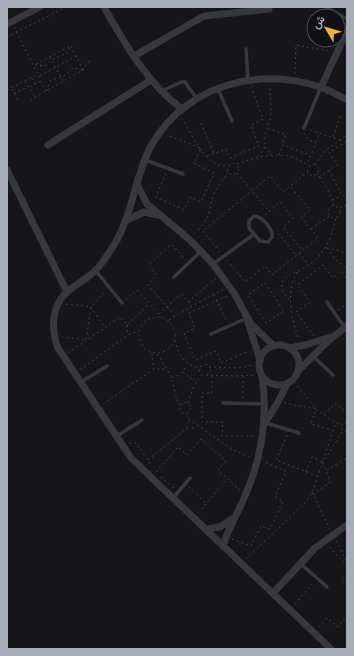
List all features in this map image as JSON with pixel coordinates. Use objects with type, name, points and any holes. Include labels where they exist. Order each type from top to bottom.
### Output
[{"type":"street","points":[[9,23],[40,7]]},
{"type":"street","points":[[104,7],[134,56],[151,80],[180,111]]},
{"type":"street","points":[[134,56],[204,16],[254,9],[269,9]]},
{"type":"street","points":[[321,87],[347,31]]},
{"type":"street","points":[[331,649],[194,517],[130,458],[63,356],[54,335],[53,321],[58,303],[67,292],[95,270],[111,250],[125,221],[145,160],[160,132],[180,111],[197,99],[218,88],[248,80],[269,78],[295,80],[321,87],[347,100]]},
{"type":"street","points":[[48,145],[151,80]]},
{"type":"street","points":[[7,170],[67,292]]},
{"type":"street","points":[[137,184],[147,204],[190,240],[221,273],[247,318],[274,346]]},
{"type":"street","points":[[125,221],[144,212],[165,218]]},
{"type":"street","points":[[223,546],[245,496],[254,471],[265,423],[262,375],[247,318]]},
{"type":"street","points":[[265,423],[289,382],[299,370],[336,334],[346,327]]},
{"type":"street","points":[[290,348],[318,342],[336,334]]},
{"type":"street","points":[[259,362],[263,352],[274,346],[282,345],[290,348],[298,357],[299,370]]},
{"type":"street","points":[[262,375],[268,382],[275,385],[289,382]]},
{"type":"street","points":[[206,529],[226,524],[236,514]]},
{"type":"street","points":[[273,593],[300,563],[332,534],[347,524]]},
{"type":"lane","points":[[325,7],[347,19]]},
{"type":"lane","points":[[246,49],[248,80]]},
{"type":"lane","points":[[161,92],[183,82],[189,84],[197,99]]},
{"type":"lane","points":[[304,128],[321,87]]},
{"type":"lane","points":[[218,88],[232,121]]},
{"type":"lane","points":[[145,160],[183,174]]},
{"type":"lane","points":[[254,216],[261,218],[272,231],[271,240],[262,243],[254,234],[248,226],[249,221],[254,216]]},
{"type":"lane","points":[[213,264],[254,234]]},
{"type":"lane","points":[[174,277],[201,252]]},
{"type":"lane","points":[[95,270],[122,303]]},
{"type":"lane","points":[[327,302],[346,327]]},
{"type":"lane","points":[[211,334],[247,318]]},
{"type":"lane","points":[[313,356],[333,375]]},
{"type":"lane","points":[[80,382],[107,366]]},
{"type":"lane","points":[[223,403],[265,404]]},
{"type":"lane","points":[[116,437],[142,420]]},
{"type":"lane","points":[[265,423],[299,433]]},
{"type":"lane","points":[[173,498],[190,478]]},
{"type":"lane","points":[[300,563],[327,587]]},
{"type":"path","points":[[7,37],[66,7]]},
{"type":"path","points":[[9,23],[17,32],[46,91]]},
{"type":"path","points":[[295,80],[296,45],[337,53]]},
{"type":"path","points":[[34,65],[70,46]]},
{"type":"path","points":[[34,65],[42,67],[52,60],[67,53],[70,46]]},
{"type":"path","points":[[70,46],[84,70]]},
{"type":"path","points":[[39,77],[76,56]]},
{"type":"path","points":[[50,57],[63,82]]},
{"type":"path","points":[[30,100],[84,70],[90,60]]},
{"type":"path","points":[[46,91],[50,81],[61,77],[73,68],[84,70]]},
{"type":"path","points":[[7,90],[38,74]]},
{"type":"path","points":[[32,77],[35,84]]},
{"type":"path","points":[[258,157],[265,147],[271,117],[269,78]]},
{"type":"path","points":[[25,80],[35,97]]},
{"type":"path","points":[[207,156],[226,149],[230,158],[259,146],[251,125],[263,119],[248,80]]},
{"type":"path","points":[[14,93],[41,81]]},
{"type":"path","points":[[19,84],[22,89]]},
{"type":"path","points":[[11,88],[18,101]]},
{"type":"path","points":[[180,111],[201,148],[207,156],[217,164],[228,166],[233,163],[237,164],[258,157],[279,155],[307,164],[308,172]]},
{"type":"path","points":[[332,137],[341,115]]},
{"type":"path","points":[[201,124],[214,153]]},
{"type":"path","points":[[268,128],[286,135],[279,155]]},
{"type":"path","points":[[316,143],[306,137],[304,128],[340,140]]},
{"type":"path","points":[[160,132],[201,148]]},
{"type":"path","points":[[307,164],[320,133]]},
{"type":"path","points":[[308,166],[315,165],[325,151],[347,135]]},
{"type":"path","points":[[320,177],[337,165],[329,153],[347,141]]},
{"type":"path","points":[[282,145],[311,155]]},
{"type":"path","points":[[265,147],[272,155]]},
{"type":"path","points":[[168,169],[156,197],[184,210],[190,197],[201,202],[214,173],[194,163],[201,148]]},
{"type":"path","points":[[237,164],[237,173],[269,212]]},
{"type":"path","points":[[289,300],[282,291],[282,284],[287,276],[308,265],[326,248],[331,239],[336,218],[340,215],[339,209],[334,206],[317,173],[318,167],[315,165]]},
{"type":"path","points":[[190,240],[206,218],[214,193],[228,172],[228,166]]},
{"type":"path","points":[[329,170],[342,196]]},
{"type":"path","points":[[228,172],[232,174],[237,173]]},
{"type":"path","points":[[308,172],[312,175],[317,173]]},
{"type":"path","points":[[290,186],[310,210],[302,217],[318,238],[272,275],[265,266],[245,282],[203,231],[270,176],[284,192],[290,186],[308,172]]},
{"type":"path","points":[[332,200],[347,194]]},
{"type":"path","points":[[261,218],[280,202],[293,218],[283,226],[303,250]]},
{"type":"path","points":[[339,209],[347,205]]},
{"type":"path","points":[[330,216],[329,210],[334,206]]},
{"type":"path","points":[[311,229],[330,216]]},
{"type":"path","points":[[330,216],[336,218]]},
{"type":"path","points":[[271,240],[279,234],[296,256]]},
{"type":"path","points":[[175,316],[148,285],[157,276],[148,266],[170,244],[189,263]]},
{"type":"path","points":[[326,248],[347,253]]},
{"type":"path","points":[[326,248],[334,259],[347,268]]},
{"type":"path","points":[[299,253],[308,265]]},
{"type":"path","points":[[318,342],[296,312],[310,302],[297,285],[323,265],[333,278],[341,271],[347,279]]},
{"type":"path","points":[[297,272],[291,285],[289,300],[299,346]]},
{"type":"path","points":[[188,302],[221,273]]},
{"type":"path","points":[[265,283],[284,311],[266,323],[259,311],[248,295],[265,283]]},
{"type":"path","points":[[168,321],[229,286]]},
{"type":"path","points":[[86,340],[90,307],[110,288]]},
{"type":"path","points":[[122,303],[137,290],[161,317],[168,321],[173,327],[174,339],[180,357],[187,364],[200,368],[204,365],[209,367],[238,368],[259,362]]},
{"type":"path","points":[[159,314],[181,294],[192,306]]},
{"type":"path","points":[[213,295],[230,326]]},
{"type":"path","points":[[58,303],[90,307],[105,327]]},
{"type":"path","points":[[334,313],[347,303]]},
{"type":"path","points":[[127,325],[149,304]]},
{"type":"path","points":[[63,356],[120,317],[127,325],[128,335]]},
{"type":"path","points":[[161,317],[149,318],[143,323],[139,331],[139,339],[142,346],[152,353],[156,353],[168,349],[174,339]]},
{"type":"path","points":[[75,373],[128,335],[139,331]]},
{"type":"path","points":[[54,335],[86,340]]},
{"type":"path","points":[[152,353],[154,369]]},
{"type":"path","points":[[148,460],[186,429],[198,427],[189,419],[186,413],[181,411],[171,378],[167,369],[156,353]]},
{"type":"path","points":[[171,378],[183,372],[187,364]]},
{"type":"path","points":[[206,375],[210,373],[209,367]]},
{"type":"path","points":[[200,368],[202,375]]},
{"type":"path","points":[[98,408],[154,369],[167,369]]},
{"type":"path","points":[[183,372],[196,382]]},
{"type":"path","points":[[186,413],[190,409],[188,403],[196,382],[202,375],[262,375]]},
{"type":"path","points":[[212,376],[212,393],[202,393],[202,422],[223,422],[222,436],[263,436]]},
{"type":"path","points":[[243,376],[243,404]]},
{"type":"path","points":[[289,382],[316,409],[341,426],[343,431]]},
{"type":"path","points":[[278,402],[316,409]]},
{"type":"path","points":[[180,405],[188,403]]},
{"type":"path","points":[[324,414],[336,403],[343,410],[347,406]]},
{"type":"path","points":[[316,409],[311,424],[333,430]]},
{"type":"path","points":[[186,429],[189,419]]},
{"type":"path","points":[[242,564],[304,504],[312,492],[336,423]]},
{"type":"path","points":[[341,426],[343,423],[347,423]]},
{"type":"path","points":[[289,430],[276,460],[318,476]]},
{"type":"path","points":[[323,462],[343,431]]},
{"type":"path","points":[[343,431],[347,432]]},
{"type":"path","points":[[178,492],[156,472],[178,447],[187,455],[201,439],[226,461],[218,470],[245,496]]},
{"type":"path","points":[[121,445],[135,442],[148,460],[150,466],[146,472]]},
{"type":"path","points":[[306,472],[312,457],[323,462],[330,482],[313,495]]},
{"type":"path","points":[[326,470],[347,458]]},
{"type":"path","points":[[194,517],[228,478]]},
{"type":"path","points":[[185,484],[206,503]]},
{"type":"path","points":[[312,492],[347,562]]},
{"type":"path","points":[[324,541],[347,565]]},
{"type":"path","points":[[342,551],[347,548]]},
{"type":"path","points":[[347,573],[341,580],[347,585]]},
{"type":"path","points":[[294,605],[318,578]]},
{"type":"path","points":[[314,623],[319,628],[327,618],[338,627],[347,616]]}]
